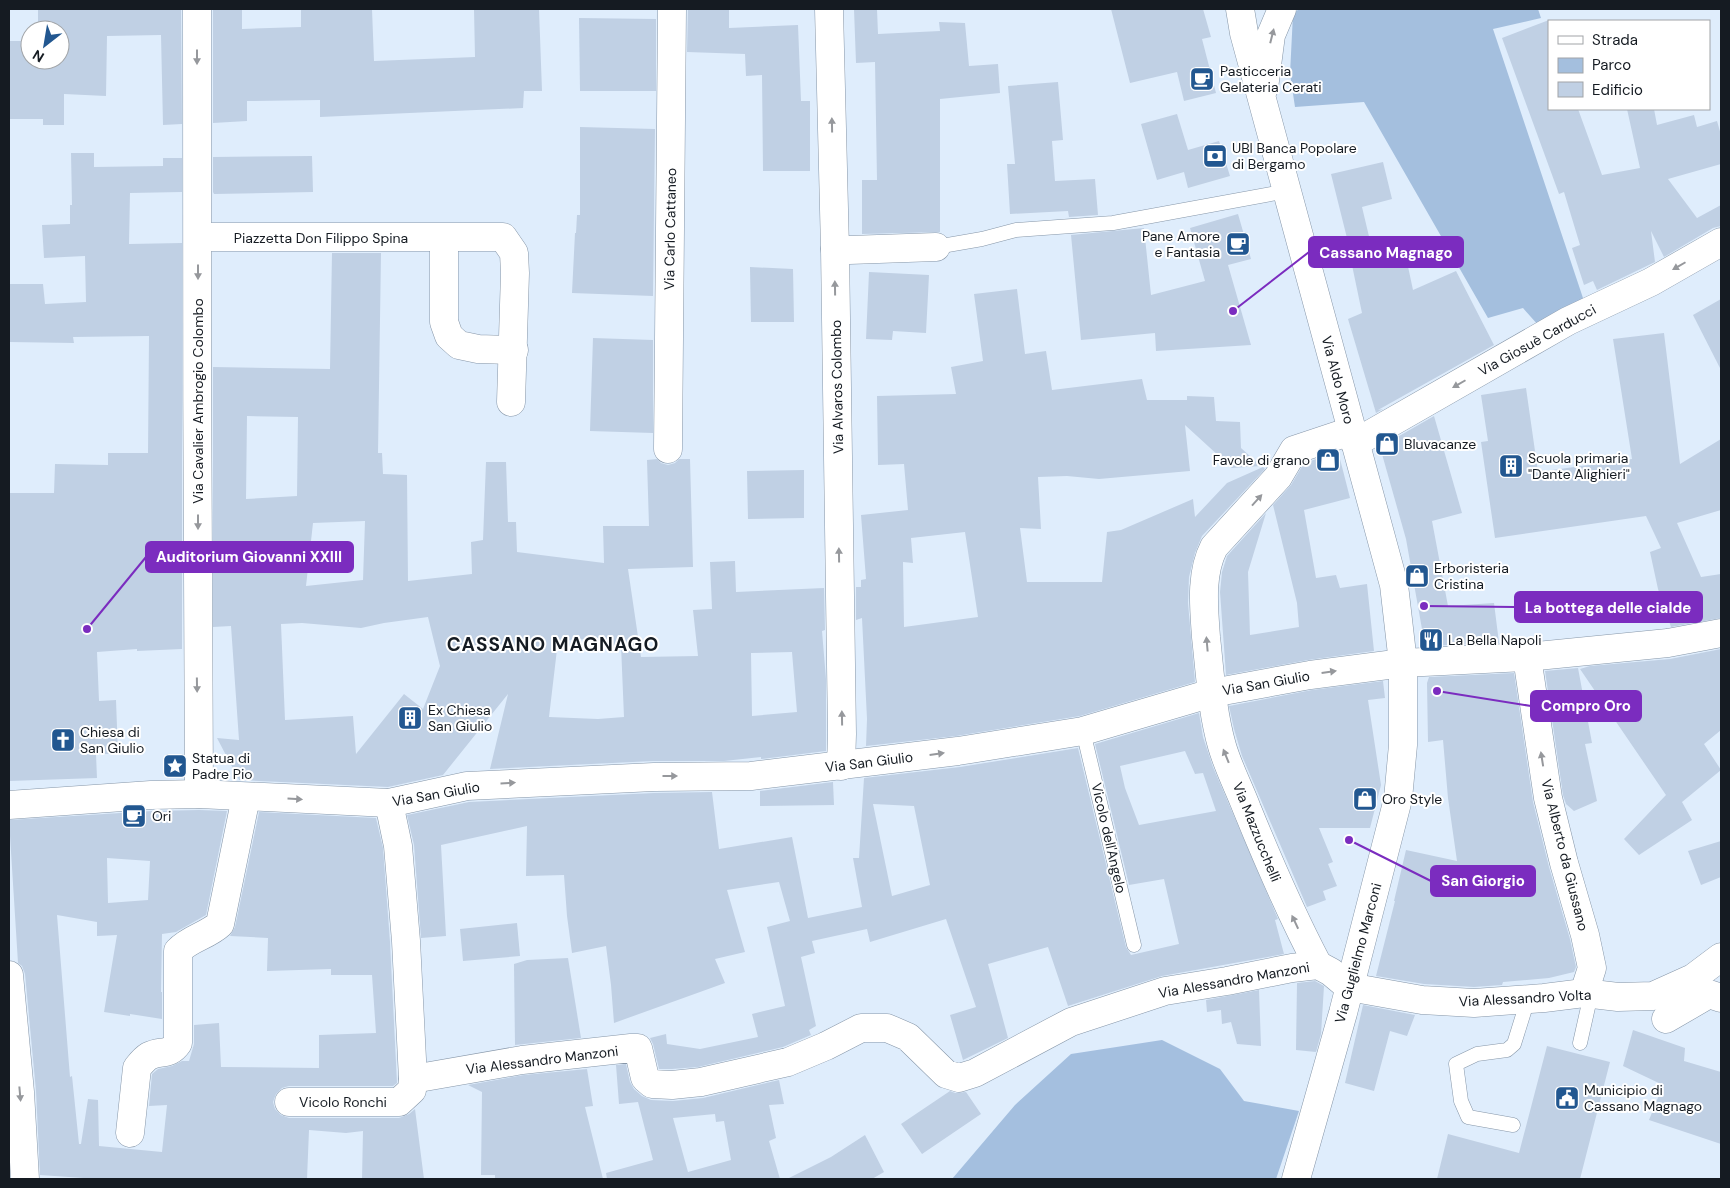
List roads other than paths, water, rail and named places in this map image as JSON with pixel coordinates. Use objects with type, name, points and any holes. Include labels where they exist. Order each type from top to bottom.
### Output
[{"type":"street","name":"Via Cavalier Ambrogio Colombo","points":[[197,9],[197,679],[199,794]]},
{"type":"street","name":"Via Carlo Cattaneo","points":[[668,449],[672,9]]},
{"type":"street","name":"Via Alvaros Colombo","points":[[829,9],[835,249],[841,766]]},
{"type":"street","name":"Via Aldo Moro","points":[[1240,9],[1244,33],[1394,585],[1403,663]]},
{"type":"street","name":"Via Aldo Moro","points":[[1263,99],[1271,35],[1282,9]]},
{"type":"street","name":"Piazzetta Don Filippo Spina","points":[[198,237],[503,237],[514,254],[515,273],[511,402]]},
{"type":"street","points":[[444,238],[444,322],[448,336],[459,345],[478,349],[514,350]]},
{"type":"street","name":"Via Giosuè Carducci","points":[[1212,693],[1205,622],[1205,580],[1208,560],[1214,547],[1278,477],[1294,450],[1353,437],[1568,321],[1651,282],[1721,242]]},
{"type":"street","points":[[835,249],[936,247]]},
{"type":"street","name":"Via San Giulio","points":[[9,805],[151,795],[199,794],[389,803],[467,786],[654,776],[751,776],[958,751],[1083,730],[1212,693],[1310,675],[1403,663],[1527,657],[1668,643],[1721,633]]},
{"type":"street","name":"Via Alberto da Giussano","points":[[1527,657],[1548,798],[1592,968],[1588,994]]},
{"type":"street","name":"Via Guglielmo Marconi","points":[[1296,1179],[1398,799],[1403,745],[1403,663]]},
{"type":"street","name":"Via Mazzucchelli","points":[[1212,693],[1222,746],[1273,874],[1298,928],[1318,965]]},
{"type":"street","points":[[130,1133],[137,1068],[144,1059],[151,1055],[168,1052],[174,1049],[178,1043],[178,951],[186,942],[212,932],[220,924],[246,796]]},
{"type":"street","points":[[389,803],[399,856],[406,941],[413,1079]]},
{"type":"street","name":"Via Alessandro Volta","points":[[1349,987],[1422,1000],[1474,1003],[1588,994],[1618,997],[1653,996],[1692,978],[1721,957]]},
{"type":"street","name":"Via Alessandro Manzoni","points":[[413,1079],[522,1060],[638,1048],[645,1078],[652,1084],[672,1085],[691,1083],[788,1062],[826,1046],[861,1028],[887,1028],[908,1037],[946,1074],[959,1078],[1071,1022],[1165,991],[1318,965],[1331,972],[1349,987]]},
{"type":"street","points":[[9,975],[20,1092],[24,1179]]},
{"type":"street","points":[[1666,1019],[1709,994],[1721,998]]},
{"type":"street","name":"Vicolo Ronchi","points":[[289,1102],[399,1102],[412,1090],[413,1079]]},
{"type":"lane","points":[[936,247],[982,239],[1016,230],[1113,223],[1287,191]]},
{"type":"lane","name":"Vicolo dell'Angelo","points":[[1083,730],[1134,945]]},
{"type":"lane","points":[[1580,1043],[1588,994]]},
{"type":"lane","points":[[1513,1125],[1468,1117],[1461,1101],[1456,1064],[1477,1054],[1507,1050],[1514,1044],[1528,1000]]},
{"type":"place","name":"Pasticceria Gelateria Cerati","points":[[1202,79]]},
{"type":"place","name":"UBI Banca Popolare di Bergamo","points":[[1215,156]]},
{"type":"place","name":"Pane Amore e Fantasia","points":[[1238,244]]},
{"type":"place","name":"Cassano Magnago","points":[[1233,311]]},
{"type":"place","name":"Bluvacanze","points":[[1387,444]]},
{"type":"place","name":"Favole di grano","points":[[1328,460]]},
{"type":"place","name":"Scuola primaria \"Dante Alighieri\"","points":[[1511,466]]},
{"type":"place","name":"Erboristeria Cristina","points":[[1417,576]]},
{"type":"place","name":"La bottega delle cialde","points":[[1424,606]]},
{"type":"place","name":"Auditorium Giovanni XXIII","points":[[87,629]]},
{"type":"place","name":"La Bella Napoli","points":[[1431,640]]},
{"type":"place","name":"Compro Oro","points":[[1437,691]]},
{"type":"place","name":"Ex Chiesa San Giulio","points":[[410,718]]},
{"type":"place","name":"Chiesa di San Giulio","points":[[63,740]]},
{"type":"place","name":"Statua di Padre Pio","points":[[175,766]]},
{"type":"place","name":"Oro Style","points":[[1365,799]]},
{"type":"place","name":"Ori","points":[[134,816]]},
{"type":"place","name":"San Giorgio","points":[[1349,840]]},
{"type":"place","name":"Municipio di Cassano Magnago","points":[[1567,1098]]},
{"type":"district","name":"CASSANO MAGNAGO","points":[[553,644]]}]
